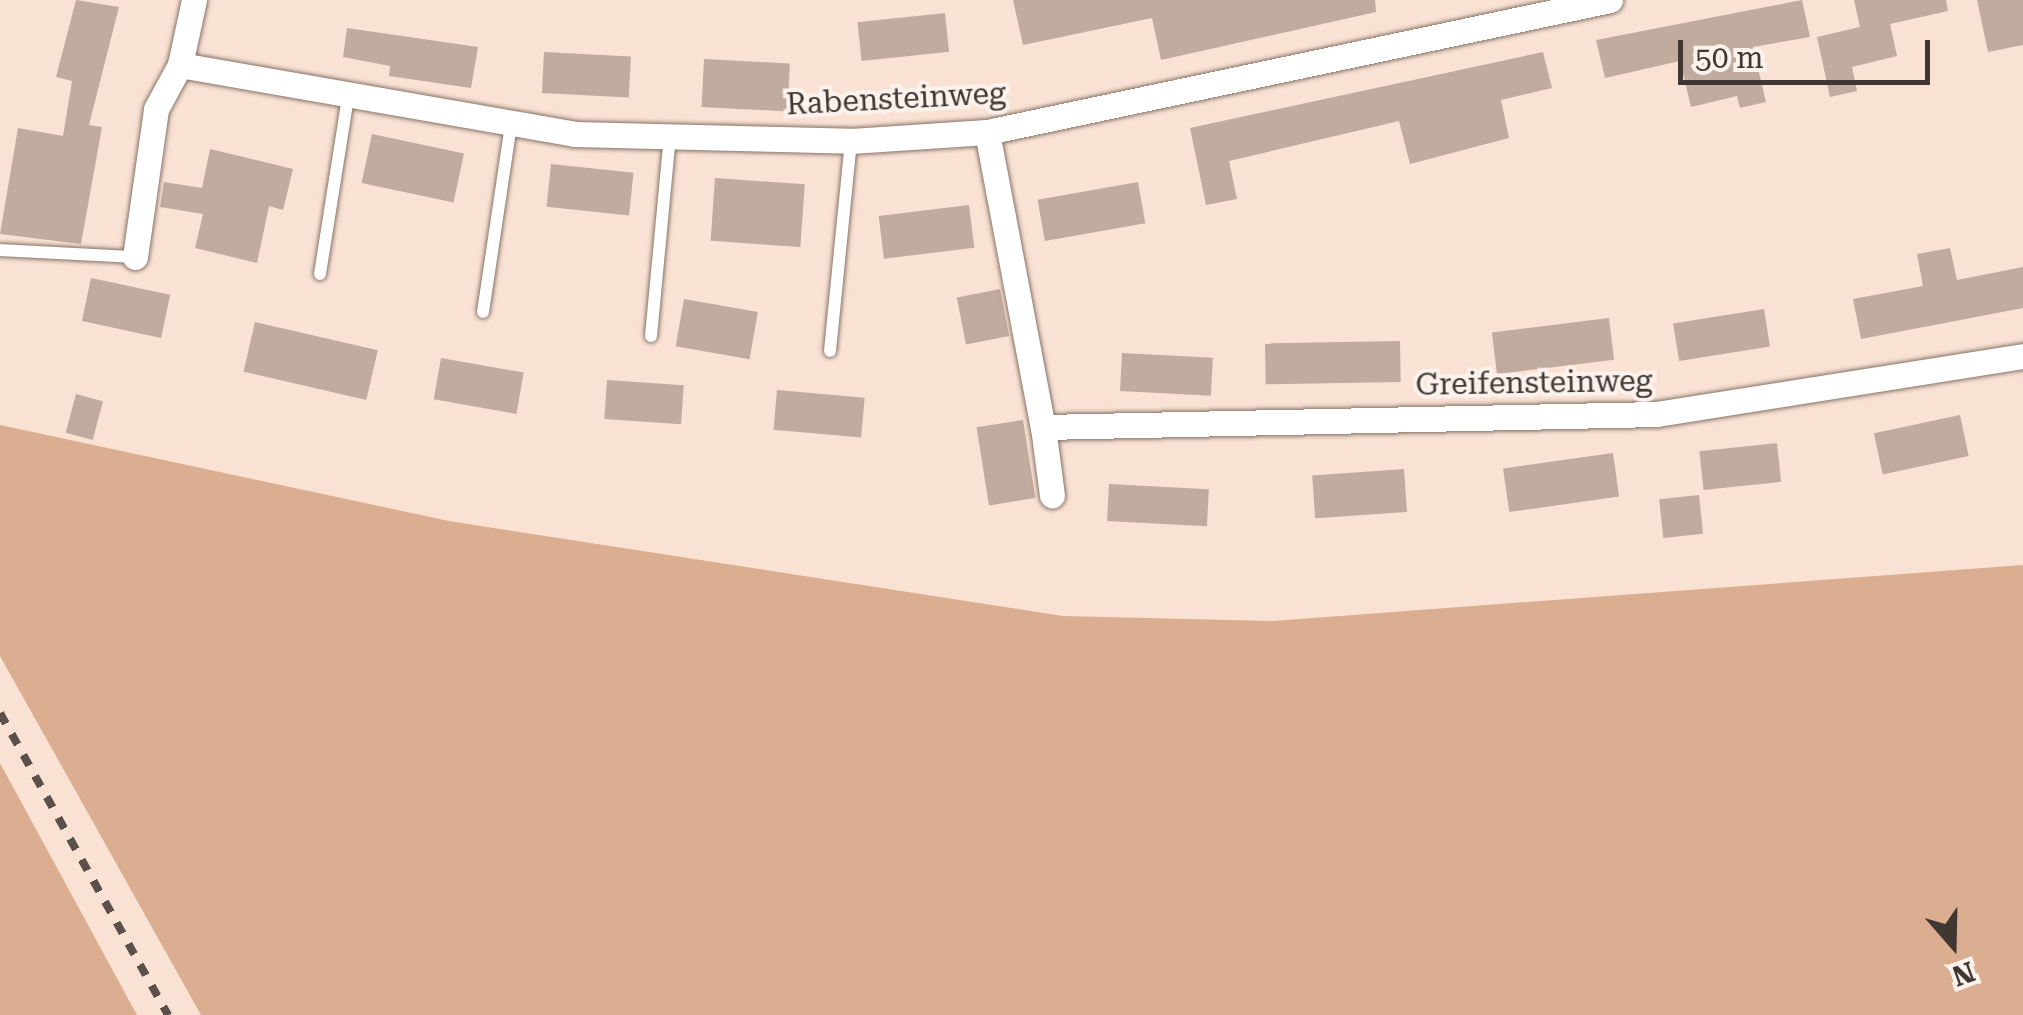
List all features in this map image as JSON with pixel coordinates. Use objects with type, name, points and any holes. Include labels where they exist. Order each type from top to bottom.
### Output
[{"type":"street","points":[[135,257],[156,109],[180,64],[194,0]]},
{"type":"street","name":"Rabensteinweg","points":[[180,64],[511,124],[670,136],[851,141],[988,132],[1610,0]]},
{"type":"street","points":[[988,132],[1052,495]]},
{"type":"street","name":"Greifensteinweg","points":[[1043,427],[1657,414],[2023,356]]},
{"type":"lane","points":[[320,274],[348,97]]},
{"type":"lane","points":[[482,312],[511,124]]},
{"type":"lane","points":[[651,336],[670,136]]},
{"type":"lane","points":[[830,351],[851,141]]},
{"type":"lane","points":[[0,250],[135,257]]},
{"type":"shaded area","points":[[0,425],[449,521],[1063,616],[1273,621],[2023,565],[2023,1015],[201,1015],[0,656]]},
{"type":"shaded area","points":[[0,763],[137,1015],[0,1015]]},
{"type":"building","points":[[76,0],[119,7],[89,125],[102,127],[81,244],[0,234],[18,128],[63,136],[72,81],[56,77]]},
{"type":"building","points":[[1013,0],[1375,0],[1376,12],[1161,60],[1152,18],[1023,45]]},
{"type":"building","points":[[1802,0],[1810,37],[1753,47],[1766,102],[1740,108],[1737,96],[1691,107],[1680,61],[1605,78],[1596,40]]},
{"type":"building","points":[[1854,0],[1946,0],[1948,11],[1890,24],[1897,56],[1852,67],[1857,91],[1830,97],[1817,37],[1860,27]]},
{"type":"building","points":[[1977,0],[2023,0],[2023,45],[1988,52]]},
{"type":"building","points":[[945,13],[949,52],[862,61],[857,22]]},
{"type":"building","points":[[347,28],[478,47],[471,88],[389,76],[390,66],[343,57]]},
{"type":"building","points":[[544,52],[631,57],[629,97],[542,93]]},
{"type":"building","points":[[1543,52],[1552,88],[1501,100],[1509,138],[1410,164],[1399,121],[1229,161],[1237,199],[1206,205],[1190,128]]},
{"type":"building","points":[[704,59],[790,64],[787,111],[701,107]]},
{"type":"building","points":[[372,134],[464,154],[454,202],[362,183]]},
{"type":"building","points":[[210,149],[293,169],[283,210],[269,206],[257,263],[195,248],[203,214],[160,207],[164,182],[202,188]]},
{"type":"building","points":[[551,164],[634,173],[629,215],[547,207]]},
{"type":"building","points":[[715,178],[805,184],[800,247],[711,241]]},
{"type":"building","points":[[1138,182],[1145,223],[1045,241],[1038,200]]},
{"type":"building","points":[[969,205],[974,248],[884,259],[879,216]]},
{"type":"building","points":[[1950,248],[1957,280],[2023,267],[2023,308],[1861,339],[1853,299],[1923,286],[1917,254]]},
{"type":"building","points":[[91,278],[170,295],[161,338],[82,321]]},
{"type":"building","points":[[1000,289],[1009,336],[966,345],[957,297]]},
{"type":"building","points":[[684,299],[758,312],[750,359],[676,346]]},
{"type":"building","points":[[1764,309],[1770,347],[1679,361],[1673,323]]},
{"type":"building","points":[[1609,318],[1614,360],[1497,374],[1492,332]]},
{"type":"building","points":[[255,322],[378,350],[366,400],[244,372]]},
{"type":"building","points":[[1400,341],[1401,382],[1266,384],[1265,343]]},
{"type":"building","points":[[1122,353],[1213,358],[1211,396],[1120,391]]},
{"type":"building","points":[[441,358],[524,373],[516,414],[434,399]]},
{"type":"building","points":[[607,380],[684,385],[681,424],[604,419]]},
{"type":"building","points":[[777,390],[865,398],[861,438],[774,430]]},
{"type":"building","points":[[76,394],[103,401],[93,440],[66,433]]},
{"type":"building","points":[[1960,415],[1969,456],[1883,474],[1874,433]]},
{"type":"building","points":[[1023,420],[1035,498],[989,505],[977,427]]},
{"type":"building","points":[[1777,443],[1781,482],[1704,490],[1699,451]]},
{"type":"building","points":[[1613,453],[1619,497],[1509,512],[1503,468]]},
{"type":"building","points":[[1404,469],[1407,512],[1315,518],[1312,475]]},
{"type":"building","points":[[1109,484],[1209,489],[1207,526],[1107,521]]},
{"type":"building","points":[[1699,495],[1703,534],[1663,538],[1659,499]]},
{"type":"railway","points":[[0,713],[168,1015]]}]
